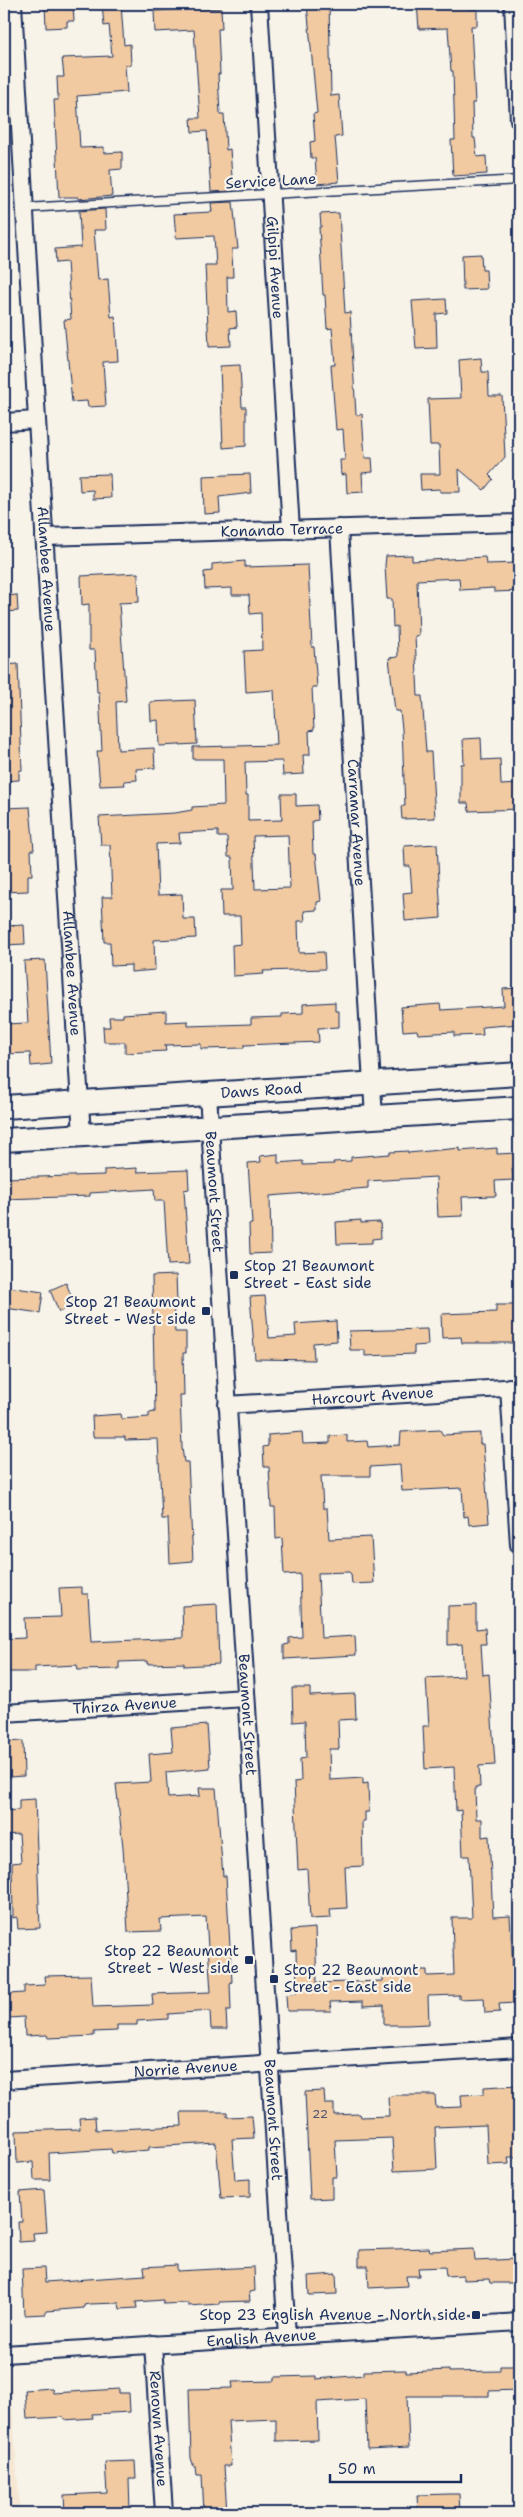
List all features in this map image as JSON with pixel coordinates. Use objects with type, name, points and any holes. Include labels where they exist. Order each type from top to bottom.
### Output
[{"type":"main road","name":"Daws Road","points":[[4,1106],[519,1074]]},
{"type":"main road","points":[[4,1140],[519,1108]]},
{"type":"street","name":"Allambee Avenue","points":[[13,4],[44,537],[82,1135]]},
{"type":"street","name":"Gilpipi Avenue","points":[[259,4],[291,530]]},
{"type":"street","points":[[513,4],[519,120]]},
{"type":"street","points":[[4,422],[37,420]]},
{"type":"street","name":"Konando Terrace","points":[[44,537],[519,523]]},
{"type":"street","name":"Carramar Avenue","points":[[340,528],[374,1118]]},
{"type":"street","name":"Beaumont Street","points":[[208,1094],[287,2336]]},
{"type":"street","points":[[514,1387],[519,1545]]},
{"type":"street","name":"Harcourt Avenue","points":[[227,1405],[514,1387]]},
{"type":"street","name":"Thirza Avenue","points":[[4,1713],[246,1698]]},
{"type":"street","name":"Norrie Avenue","points":[[4,2080],[519,2048]]},
{"type":"street","name":"English Avenue","points":[[4,2354],[519,2322]]},
{"type":"street","name":"Renown Avenue","points":[[153,2344],[164,2513]]},
{"type":"lane","name":"Service Lane","points":[[25,208],[519,180]]},
{"type":"shaded area","points":[[9,2363],[20,2513],[4,2513],[4,2364]]},
{"type":"building","points":[[45,4],[73,4],[74,21],[67,21],[67,27],[46,28]]},
{"type":"building","points":[[102,4],[121,4],[124,45],[130,44],[131,65],[125,66],[127,92],[77,96],[80,148],[104,147],[104,153],[122,152],[122,169],[110,170],[112,196],[78,199],[78,197],[59,197],[54,100],[58,100],[57,77],[64,77],[62,58],[112,56],[109,25],[104,26]]},
{"type":"building","points":[[307,4],[329,4],[331,96],[339,95],[342,136],[335,137],[339,182],[317,184],[315,158],[311,158],[310,142],[315,141],[313,114],[317,113]]},
{"type":"building","points":[[417,4],[467,4],[468,9],[477,9],[477,26],[471,26],[475,103],[472,103],[473,138],[475,138],[477,157],[486,156],[487,174],[453,176],[451,140],[455,140],[453,71],[451,71],[448,28],[419,29]]},
{"type":"building","points":[[221,8],[222,29],[218,29],[220,114],[224,114],[226,150],[230,149],[233,191],[211,192],[207,131],[192,132],[191,118],[200,118],[194,30],[155,32],[154,11]]},
{"type":"building","points":[[233,202],[238,249],[232,249],[233,277],[227,277],[228,312],[236,311],[237,327],[230,328],[231,346],[209,347],[205,265],[216,265],[214,236],[176,238],[174,214],[212,212],[211,203]]},
{"type":"building","points":[[105,209],[106,230],[94,230],[98,280],[108,279],[111,317],[115,316],[118,361],[103,362],[106,406],[88,407],[87,401],[72,402],[64,320],[71,319],[67,262],[56,263],[55,249],[81,247],[79,211]]},
{"type":"building","points":[[339,213],[345,313],[350,312],[356,415],[362,414],[365,458],[372,458],[373,472],[362,473],[363,492],[347,493],[346,474],[341,475],[340,460],[345,460],[343,429],[336,430],[331,365],[335,365],[332,328],[327,329],[319,227],[321,227],[320,214]]},
{"type":"building","points":[[481,254],[482,270],[486,270],[487,289],[463,290],[462,255]]},
{"type":"building","points":[[446,299],[447,313],[436,314],[437,348],[416,349],[412,301]]},
{"type":"building","points":[[481,358],[482,372],[488,372],[489,396],[502,396],[505,457],[489,475],[493,479],[484,490],[459,469],[460,492],[440,492],[440,489],[421,490],[420,474],[440,474],[439,445],[430,445],[428,399],[461,398],[459,360]]},
{"type":"building","points":[[240,365],[242,407],[246,407],[246,446],[223,448],[220,366]]},
{"type":"building","points":[[110,474],[111,498],[93,499],[93,490],[80,491],[79,475]]},
{"type":"building","points":[[250,474],[251,493],[219,497],[220,513],[204,514],[203,476]]},
{"type":"building","points":[[412,555],[412,561],[485,557],[486,564],[519,563],[519,591],[494,592],[494,588],[460,590],[459,578],[417,580],[419,635],[415,636],[418,696],[422,696],[426,752],[431,752],[435,818],[402,819],[401,806],[405,806],[402,729],[400,711],[395,711],[389,658],[398,657],[397,626],[393,627],[392,599],[387,599],[385,566],[386,556]]},
{"type":"building","points":[[245,561],[245,567],[308,565],[312,647],[314,647],[317,687],[312,687],[314,730],[309,731],[310,755],[303,755],[304,774],[283,775],[282,761],[245,762],[246,795],[248,795],[248,821],[282,820],[281,794],[296,794],[296,806],[317,805],[318,820],[312,821],[313,854],[316,854],[321,901],[317,902],[317,910],[304,911],[305,921],[298,921],[299,953],[324,952],[325,969],[263,971],[264,974],[233,976],[232,945],[241,944],[240,916],[222,916],[221,890],[233,890],[232,857],[228,857],[227,837],[218,837],[218,831],[179,833],[180,843],[156,844],[158,895],[182,894],[183,919],[195,919],[196,938],[154,940],[155,970],[131,972],[131,965],[111,966],[110,942],[104,942],[102,897],[112,897],[110,845],[101,845],[99,817],[175,813],[192,810],[192,807],[224,805],[223,759],[193,759],[193,747],[277,745],[274,690],[246,692],[244,651],[262,650],[261,613],[250,614],[249,595],[232,595],[232,588],[205,589],[204,572],[212,571],[212,564]],"holes":[[[288,835],[290,888],[255,889],[253,836]]]},
{"type":"building","points":[[138,573],[139,602],[119,603],[126,701],[116,702],[118,750],[154,748],[155,768],[136,769],[137,780],[124,781],[125,785],[100,786],[97,751],[102,751],[99,692],[97,692],[95,650],[89,650],[89,604],[82,605],[81,576]]},
{"type":"building","points":[[17,595],[18,611],[4,612],[4,596]]},
{"type":"building","points":[[18,664],[22,770],[19,771],[19,780],[4,781],[4,665]]},
{"type":"building","points":[[195,700],[197,744],[159,746],[158,720],[151,721],[150,702]]},
{"type":"building","points":[[481,738],[482,760],[500,759],[501,785],[519,784],[519,809],[469,811],[468,803],[461,803],[461,764],[464,764],[463,739]]},
{"type":"building","points":[[30,807],[34,850],[31,850],[32,875],[28,875],[28,891],[4,892],[4,808]]},
{"type":"building","points":[[437,844],[441,918],[405,921],[403,893],[412,892],[410,866],[405,866],[404,846]]},
{"type":"building","points":[[24,925],[25,944],[4,945],[4,926]]},
{"type":"building","points":[[45,960],[51,1064],[31,1066],[30,1053],[4,1054],[4,1024],[28,1023],[24,961]]},
{"type":"building","points":[[519,988],[519,1024],[482,1027],[483,1035],[454,1036],[454,1032],[418,1034],[417,1030],[403,1031],[401,1007],[440,1004],[441,1010],[504,1006],[503,989]]},
{"type":"building","points":[[335,1002],[335,1011],[339,1011],[339,1027],[318,1028],[319,1042],[244,1045],[244,1048],[201,1049],[201,1044],[165,1045],[166,1051],[125,1053],[125,1042],[104,1042],[103,1027],[110,1027],[109,1017],[123,1017],[123,1014],[166,1011],[166,1022],[188,1021],[188,1026],[251,1024],[251,1018],[282,1017],[282,1014],[303,1013],[303,1004]]},
{"type":"building","points":[[460,1148],[460,1151],[497,1148],[497,1154],[517,1153],[518,1168],[512,1168],[513,1180],[495,1181],[496,1196],[462,1197],[463,1216],[438,1217],[436,1177],[368,1181],[368,1188],[270,1196],[271,1253],[250,1254],[249,1224],[252,1224],[248,1163],[261,1162],[260,1156],[278,1154],[278,1163],[303,1161],[303,1165],[334,1164],[333,1162],[351,1161],[351,1157],[390,1154],[390,1152],[408,1151],[408,1153]]},
{"type":"building","points":[[137,1168],[137,1172],[188,1170],[189,1189],[184,1190],[189,1264],[168,1265],[164,1201],[155,1201],[154,1189],[90,1193],[90,1196],[5,1199],[5,1178],[104,1175],[104,1170]]},
{"type":"building","points":[[361,1220],[361,1223],[380,1222],[381,1238],[372,1239],[372,1243],[337,1244],[336,1222]]},
{"type":"building","points":[[176,1275],[177,1302],[173,1302],[175,1332],[186,1332],[186,1353],[183,1353],[184,1395],[180,1395],[182,1448],[184,1462],[188,1462],[193,1561],[170,1563],[168,1519],[162,1519],[158,1439],[125,1440],[125,1437],[93,1437],[92,1416],[121,1414],[122,1419],[149,1417],[149,1413],[155,1412],[152,1276]]},
{"type":"building","points":[[66,1283],[75,1305],[59,1312],[50,1290]]},
{"type":"building","points":[[8,1287],[43,1292],[40,1313],[5,1308]]},
{"type":"building","points":[[265,1296],[269,1338],[296,1336],[295,1324],[336,1321],[337,1341],[313,1343],[314,1360],[255,1359],[250,1297]]},
{"type":"building","points":[[496,1305],[515,1305],[515,1317],[519,1317],[518,1343],[462,1343],[461,1337],[442,1338],[441,1314],[496,1312]]},
{"type":"building","points":[[427,1329],[428,1345],[414,1346],[414,1354],[365,1356],[365,1350],[350,1350],[349,1331]]},
{"type":"building","points":[[440,1430],[443,1435],[480,1433],[480,1444],[483,1444],[489,1523],[469,1525],[468,1516],[464,1517],[462,1488],[402,1491],[400,1465],[370,1467],[370,1476],[321,1476],[323,1508],[327,1508],[329,1539],[371,1537],[374,1583],[352,1584],[349,1572],[318,1573],[321,1638],[355,1636],[356,1655],[284,1659],[284,1645],[289,1644],[289,1638],[302,1637],[300,1574],[284,1575],[282,1538],[276,1539],[275,1507],[271,1507],[269,1467],[264,1467],[263,1447],[268,1446],[268,1435],[302,1432],[303,1444],[330,1443],[330,1436],[347,1435],[347,1442],[367,1441],[368,1447],[400,1445],[401,1432]]},
{"type":"building","points":[[82,1587],[82,1594],[88,1594],[91,1642],[183,1638],[182,1606],[217,1604],[219,1664],[184,1666],[184,1663],[147,1664],[147,1661],[119,1662],[119,1669],[78,1670],[77,1665],[35,1667],[35,1672],[4,1672],[4,1639],[25,1638],[24,1618],[61,1617],[59,1588]]},
{"type":"building","points":[[476,1605],[476,1629],[485,1628],[486,1644],[481,1644],[483,1675],[489,1674],[495,1765],[479,1766],[480,1787],[475,1787],[476,1819],[482,1819],[482,1837],[489,1836],[493,1917],[510,1916],[515,2003],[499,2004],[500,2012],[485,2013],[484,1998],[459,1999],[459,1995],[428,1996],[429,2024],[407,2025],[384,2025],[384,2005],[363,2006],[363,2001],[330,2002],[331,2011],[287,2011],[286,1995],[297,1993],[296,1950],[292,1951],[291,1930],[315,1928],[317,1983],[383,1981],[383,1970],[427,1970],[427,1976],[454,1975],[452,1918],[472,1918],[469,1856],[463,1856],[461,1810],[456,1811],[454,1767],[425,1769],[423,1726],[429,1726],[426,1678],[464,1676],[462,1644],[448,1645],[448,1606]]},
{"type":"building","points":[[292,1688],[310,1688],[310,1696],[355,1694],[356,1719],[338,1720],[339,1749],[329,1749],[330,1780],[363,1778],[363,1784],[368,1783],[369,1812],[365,1812],[365,1821],[362,1821],[363,1866],[345,1867],[347,1908],[330,1909],[331,1918],[310,1919],[307,1869],[298,1870],[294,1782],[301,1781],[300,1759],[306,1758],[305,1721],[293,1722]]},
{"type":"building","points":[[207,1725],[210,1768],[166,1772],[168,1798],[200,1796],[199,1788],[216,1788],[223,1876],[226,1876],[232,1982],[230,1983],[231,2011],[226,2011],[227,2029],[211,2029],[210,2011],[168,2014],[168,2019],[137,2021],[137,2025],[117,2025],[117,2031],[94,2032],[94,2036],[48,2038],[47,2035],[25,2036],[24,2017],[9,2018],[8,1994],[24,1993],[24,1986],[45,1985],[44,1976],[91,1975],[93,2007],[153,2005],[152,1994],[211,1992],[206,1917],[160,1919],[161,1931],[128,1932],[123,1847],[116,1784],[151,1782],[149,1754],[173,1752],[171,1728]]},
{"type":"building","points":[[23,1741],[24,1776],[9,1777],[8,1758],[4,1758],[4,1742]]},
{"type":"building","points":[[35,1799],[40,1928],[18,1929],[17,1917],[13,1918],[12,1863],[21,1862],[19,1834],[4,1835],[4,1811],[19,1810],[19,1800]]},
{"type":"building","points":[[519,2085],[519,2157],[508,2157],[509,2164],[488,2165],[486,2125],[435,2127],[437,2169],[394,2171],[392,2138],[335,2140],[337,2177],[332,2177],[332,2198],[310,2199],[305,2092],[324,2091],[325,2104],[334,2104],[334,2115],[360,2114],[361,2117],[389,2116],[388,2097],[395,2095],[435,2095],[436,2108],[462,2107],[461,2095],[484,2094],[484,2087]]},
{"type":"building","points":[[181,2112],[227,2112],[227,2117],[252,2116],[254,2138],[232,2139],[235,2180],[250,2179],[250,2197],[221,2198],[216,2143],[149,2147],[149,2150],[112,2153],[111,2149],[49,2153],[50,2180],[34,2180],[33,2162],[17,2163],[16,2131],[80,2129],[79,2118],[95,2117],[96,2130],[182,2126]]},
{"type":"building","points":[[44,2190],[47,2232],[33,2233],[34,2241],[19,2242],[18,2222],[22,2222],[20,2192]]},
{"type":"building","points":[[429,2248],[430,2251],[474,2249],[475,2261],[516,2259],[516,2283],[490,2283],[489,2279],[463,2280],[463,2275],[446,2276],[445,2267],[418,2268],[419,2276],[406,2276],[407,2286],[369,2288],[368,2266],[359,2266],[359,2250]]},
{"type":"building","points":[[177,2265],[177,2271],[254,2267],[255,2291],[249,2292],[250,2301],[188,2306],[188,2303],[163,2304],[163,2300],[136,2302],[137,2308],[120,2309],[119,2303],[89,2304],[84,2305],[84,2308],[46,2311],[46,2314],[24,2315],[22,2269],[44,2268],[45,2282],[145,2275],[144,2267]]},
{"type":"building","points":[[336,2274],[337,2294],[309,2295],[308,2276]]},
{"type":"building","points":[[500,2366],[519,2366],[519,2390],[489,2391],[489,2396],[407,2396],[409,2447],[367,2449],[365,2399],[317,2402],[318,2440],[276,2441],[276,2419],[228,2421],[231,2466],[224,2466],[227,2513],[204,2513],[202,2475],[197,2475],[196,2467],[194,2467],[191,2458],[189,2389],[233,2388],[232,2382],[274,2381],[274,2377],[316,2376],[316,2379],[364,2375],[364,2371],[500,2371]]},
{"type":"building","points":[[52,2388],[53,2393],[119,2389],[119,2393],[129,2393],[130,2412],[92,2414],[93,2418],[64,2420],[63,2417],[27,2419],[25,2390]]},
{"type":"building","points":[[135,2461],[136,2479],[129,2479],[130,2513],[65,2513],[64,2495],[107,2493],[105,2462]]},
{"type":"building","points":[[459,2494],[460,2513],[418,2513],[417,2495]]},
{"type":"place","name":"Stop 21 Beaumont Street - East side","points":[[234,1275]]},
{"type":"place","name":"Stop 21 Beaumont Street - West side","points":[[206,1311]]},
{"type":"place","name":"Stop 22 Beaumont Street - West side","points":[[249,1960]]},
{"type":"place","name":"Stop 22 Beaumont Street - East side","points":[[274,1979]]},
{"type":"place","name":"Stop 23 English Avenue - North side","points":[[476,2315]]}]
